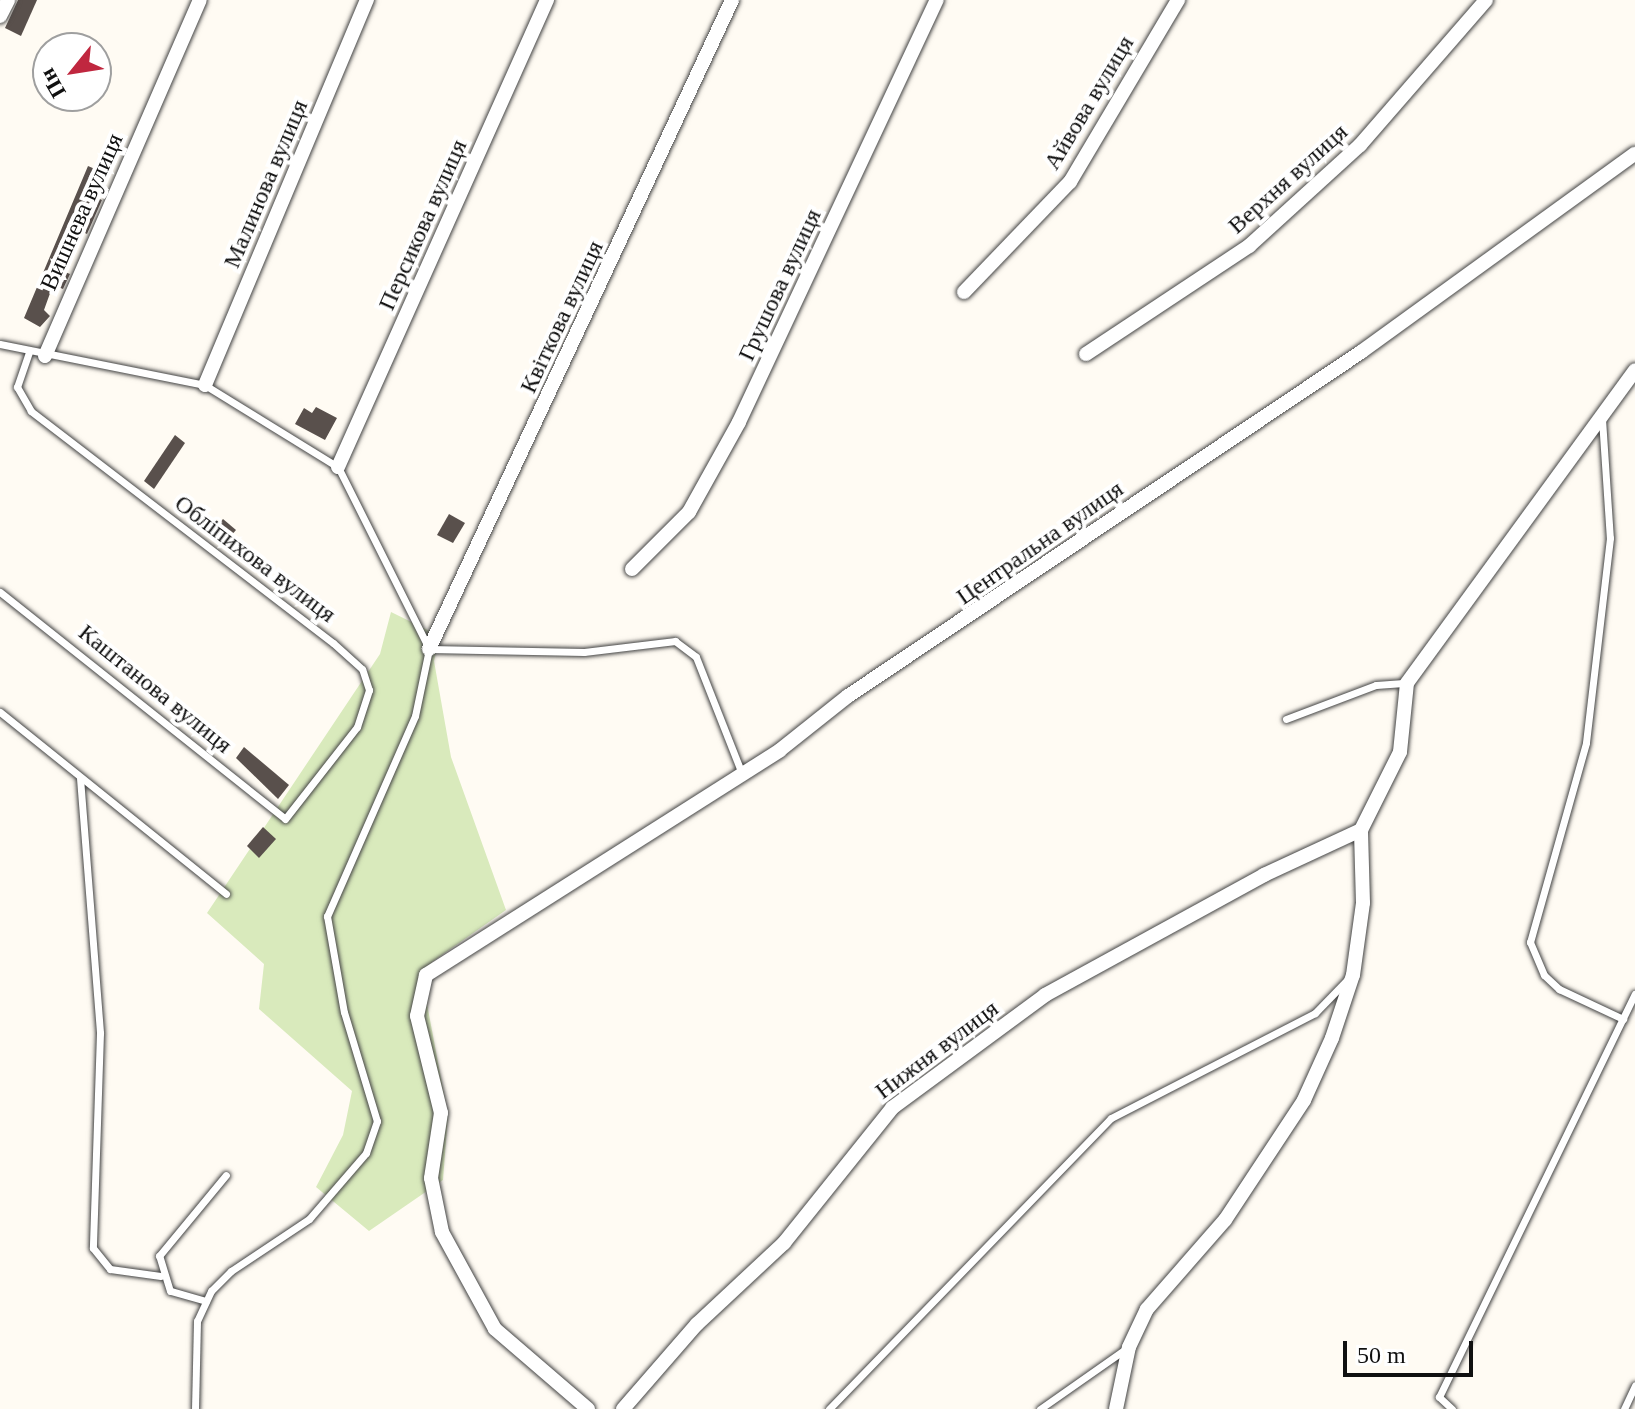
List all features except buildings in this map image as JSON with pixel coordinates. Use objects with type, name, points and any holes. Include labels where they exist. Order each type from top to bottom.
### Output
[{"type":"street","points":[[0,16],[8,0]]},
{"type":"street","name":"Вишнева вулиця","points":[[45,356],[200,0]]},
{"type":"street","name":"Малинова вулиця","points":[[205,385],[367,0]]},
{"type":"street","name":"Персикова вулиця","points":[[338,467],[547,0]]},
{"type":"street","name":"Квіткова вулиця","points":[[429,649],[732,0]]},
{"type":"street","name":"Грушова вулиця","points":[[632,569],[689,512],[739,422],[937,0]]},
{"type":"street","name":"Айвова вулиця","points":[[964,292],[1070,182],[1178,0]]},
{"type":"street","name":"Верхня вулиця","points":[[1086,354],[1249,246],[1360,145],[1486,0]]},
{"type":"street","name":"Центральна вулиця","points":[[588,1409],[495,1329],[442,1232],[431,1178],[441,1113],[417,1016],[426,975],[742,774],[848,696],[1361,352],[1635,154]]},
{"type":"street","points":[[1116,1409],[1129,1347],[1147,1309],[1225,1220],[1304,1100],[1353,975],[1363,903],[1361,830],[1400,752],[1407,683],[1635,370]]},
{"type":"street","name":"Нижня вулиця","points":[[623,1409],[697,1324],[784,1243],[892,1108],[1045,995],[1264,875],[1361,830]]},
{"type":"lane","points":[[0,344],[29,353],[205,385],[338,467],[429,649],[415,716],[327,916],[344,1012],[377,1121],[348,1179],[309,1219],[231,1271],[206,1301],[197,1321],[195,1409]]},
{"type":"lane","name":"Обліпихова вулиця","points":[[29,353],[17,387],[31,411],[362,669],[369,690],[357,727],[285,819]]},
{"type":"lane","points":[[1602,419],[1610,538],[1586,743],[1530,942],[1544,975],[1559,989],[1623,1019]]},
{"type":"lane","name":"Каштанова вулиця","points":[[0,592],[285,819]]},
{"type":"lane","points":[[429,649],[584,652],[675,641],[696,657],[742,774]]},
{"type":"lane","points":[[1286,719],[1376,685],[1407,683]]},
{"type":"lane","points":[[0,712],[226,894]]},
{"type":"lane","points":[[0,729],[9,720]]},
{"type":"lane","points":[[80,778],[100,1033],[93,1248],[110,1269],[161,1276]]},
{"type":"lane","points":[[829,1409],[1111,1118],[1315,1013],[1353,975]]},
{"type":"lane","points":[[1452,1409],[1439,1397],[1635,994]]},
{"type":"lane","points":[[206,1301],[170,1291],[161,1276],[159,1256],[226,1175]]},
{"type":"lane","points":[[1040,1409],[1129,1347]]},
{"type":"lane","points":[[1624,1409],[1635,1385]]},
{"type":"green space","points":[[391,612],[440,636],[434,661],[451,757],[506,910],[432,962],[427,1004],[448,1115],[443,1180],[369,1231],[316,1187],[343,1135],[352,1091],[259,1009],[264,964],[207,913],[380,654]]}]
